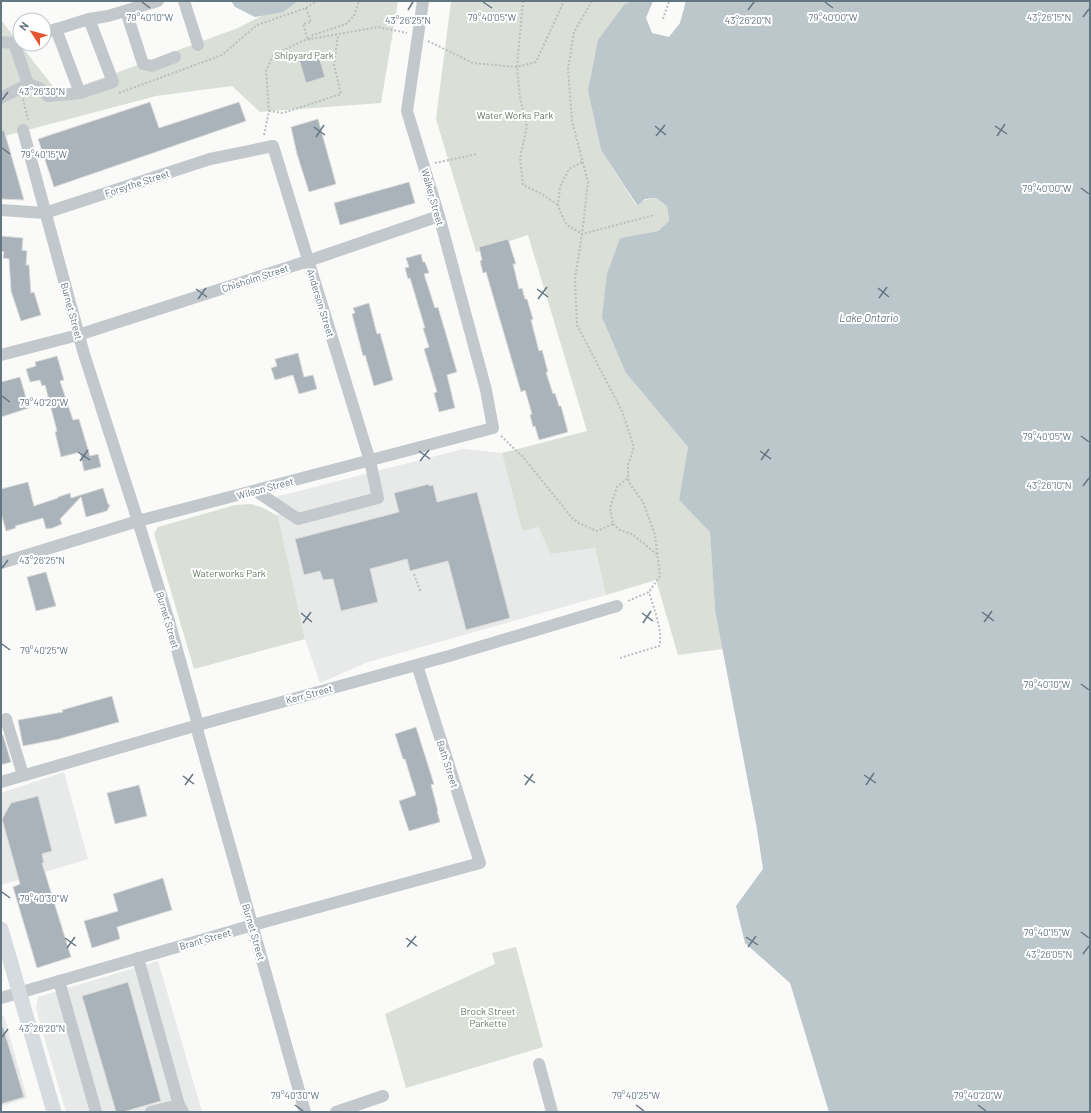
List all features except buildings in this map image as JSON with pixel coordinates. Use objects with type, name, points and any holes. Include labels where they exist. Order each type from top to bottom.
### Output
[{"type":"main road","points":[[1,929],[54,1112]]},
{"type":"street","points":[[52,30],[158,1]]},
{"type":"street","points":[[184,1],[198,45]]},
{"type":"street","name":"Walker Street","points":[[423,1],[407,111],[439,216],[486,390],[493,428]]},
{"type":"street","points":[[126,11],[144,64],[152,66],[175,58]]},
{"type":"street","points":[[1,98],[28,84],[39,88],[48,96],[80,93],[113,82],[89,19]]},
{"type":"street","points":[[56,29],[80,93]]},
{"type":"street","points":[[1,42],[12,42]]},
{"type":"street","points":[[20,52],[28,84]]},
{"type":"street","name":"Burnet Street","points":[[26,126],[45,213],[78,335],[169,621],[198,725],[198,733],[305,1112]]},
{"type":"street","name":"Forsythe Street","points":[[1,210],[45,213],[210,159],[267,147]]},
{"type":"street","name":"Anderson Street","points":[[256,491],[298,519],[378,498],[370,461],[308,261],[267,147]]},
{"type":"street","name":"Chisholm Street","points":[[1,355],[78,335],[308,261],[439,216]]},
{"type":"street","name":"Wilson Street","points":[[1,563],[138,521],[493,428]]},
{"type":"street","name":"Kerr Street","points":[[1,782],[198,725],[417,665],[617,606]]},
{"type":"street","name":"Bath Street","points":[[417,665],[480,863]]},
{"type":"street","points":[[6,719],[23,775]]},
{"type":"street","name":"Brant Street","points":[[1,998],[253,925],[480,863]]},
{"type":"street","points":[[138,958],[181,1108],[151,1112]]},
{"type":"street","points":[[59,981],[96,1112]]},
{"type":"street","points":[[540,1064],[552,1112]]},
{"type":"street","points":[[336,1112],[383,1096]]},
{"type":"path","points":[[308,40],[313,35],[346,24],[354,16],[359,1]]},
{"type":"path","points":[[523,1],[517,67],[520,98],[527,126],[520,158],[523,185],[540,193],[558,206]]},
{"type":"path","points":[[473,63],[517,67],[536,62],[564,1]]},
{"type":"path","points":[[592,1],[574,32],[568,69],[572,121],[588,182],[575,279],[577,325],[622,411],[634,447],[628,465],[628,478],[630,484],[643,502],[655,535],[660,576],[649,592],[617,606]]},
{"type":"path","points":[[663,19],[669,1]]},
{"type":"path","points":[[306,8],[311,22],[303,24],[308,40]]},
{"type":"path","points":[[267,147],[269,111],[266,71],[274,55],[308,40],[378,27]]},
{"type":"path","points":[[269,111],[282,113],[341,94],[334,65],[338,34]]},
{"type":"path","points":[[22,96],[26,126]]},
{"type":"path","points":[[424,165],[477,154]]},
{"type":"path","points":[[582,162],[570,169],[560,188],[558,206],[567,225],[582,234],[654,215]]},
{"type":"path","points":[[493,428],[523,457],[573,519],[597,531],[613,524]]},
{"type":"path","points":[[628,478],[617,486],[610,508],[613,524],[620,530],[632,534],[658,555]]},
{"type":"path","points":[[414,574],[421,593]]},
{"type":"path","points":[[620,658],[659,646],[660,633],[649,592]]},
{"type":"shaded area","points":[[463,449],[502,453],[522,531],[538,527],[551,554],[595,548],[606,595],[368,662],[320,683],[305,639],[275,497]]},
{"type":"shaded area","points":[[64,772],[88,859],[1,885],[1,793]]},
{"type":"shaded area","points":[[158,961],[202,1112],[66,1112],[36,1009],[38,997]]},
{"type":"shaded area","points":[[4,1016],[27,1098],[1,1106],[1,1017]]},
{"type":"green space","name":"Shipyard Park","points":[[291,1],[398,1],[381,103],[260,112],[232,86],[156,96],[1,137],[1,20],[12,34],[12,52],[26,52],[59,94],[238,28]]},
{"type":"green space","name":"Water Works Park","points":[[451,1],[633,1],[624,6],[588,91],[601,150],[636,205],[645,200],[656,198],[667,206],[669,221],[658,231],[620,238],[626,373],[688,447],[679,500],[710,531],[715,610],[723,649],[678,655],[656,580],[606,595],[595,548],[551,554],[538,527],[522,531],[502,453],[587,431],[528,235],[476,252],[436,119]]},
{"type":"green space","name":"Waterworks Park","points":[[251,504],[261,507],[278,516],[305,639],[194,669],[154,534],[158,527],[235,505]]},
{"type":"green space","name":"Brock Street Parkette","points":[[516,947],[543,1047],[406,1088],[385,1014],[495,964],[492,953]]},
{"type":"water","points":[[231,1],[298,1],[283,12],[255,17],[235,7]]},
{"type":"water","name":"Lake Ontario","points":[[633,1],[653,1],[646,18],[652,33],[669,37],[680,23],[686,1],[1090,1],[1090,1112],[829,1112],[790,983],[745,943],[736,906],[763,869],[757,829],[715,610],[710,532],[679,500],[688,447],[626,373],[602,317],[607,274],[620,238],[658,231],[669,221],[667,206],[656,198],[645,199],[637,205],[601,150],[588,91],[598,40],[624,5]]}]
